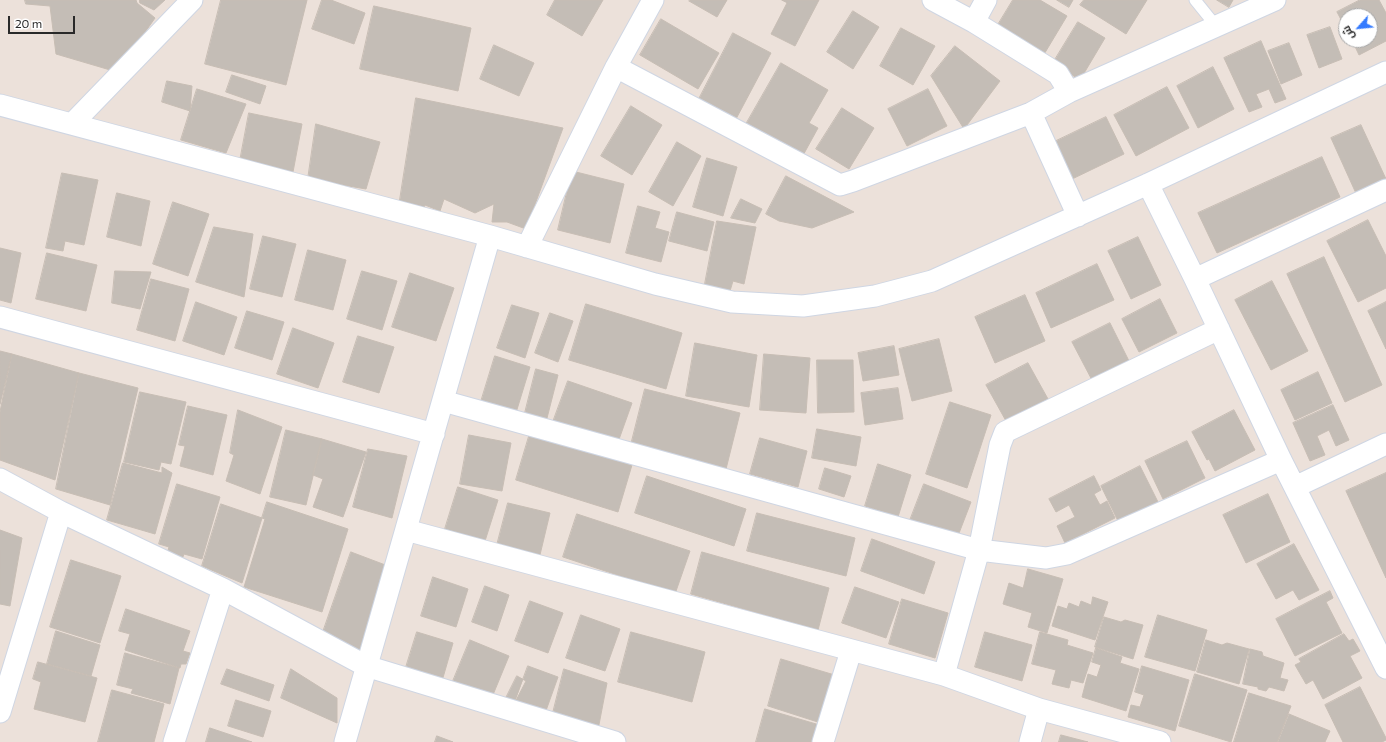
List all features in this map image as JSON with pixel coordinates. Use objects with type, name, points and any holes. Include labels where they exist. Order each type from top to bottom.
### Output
[{"type":"street","points":[[72,124],[192,0]]},
{"type":"street","points":[[527,247],[616,67],[652,0]]},
{"type":"street","points":[[933,0],[974,22],[1058,74],[1069,92]]},
{"type":"street","points":[[974,22],[986,0]]},
{"type":"street","points":[[616,67],[840,185],[1031,113],[1069,92],[1275,0]]},
{"type":"street","points":[[0,105],[490,236],[655,284],[732,302],[803,306],[875,296],[932,281],[1148,184],[1386,72]]},
{"type":"street","points":[[1031,113],[1078,216]]},
{"type":"street","points":[[1148,184],[1281,460],[1386,668]]},
{"type":"street","points":[[1195,279],[1386,190]]},
{"type":"street","points":[[345,742],[490,236]]},
{"type":"street","points":[[0,317],[434,434]]},
{"type":"street","points":[[944,675],[979,550],[1000,445],[1004,432],[1219,329]]},
{"type":"street","points":[[443,400],[979,550],[1046,558],[1067,554],[1281,460]]},
{"type":"street","points":[[1295,487],[1386,444]]},
{"type":"street","points":[[0,480],[61,512],[223,589],[366,666],[615,742]]},
{"type":"street","points":[[0,712],[61,512]]},
{"type":"street","points":[[406,530],[944,675],[1039,710],[1160,742]]},
{"type":"street","points":[[174,742],[223,589]]},
{"type":"street","points":[[823,742],[851,651]]},
{"type":"street","points":[[1030,742],[1039,710]]},
{"type":"lane","points":[[1195,0],[1216,26]]},
{"type":"building","points":[[25,0],[136,0],[137,3],[155,18],[117,72],[56,54],[50,6],[26,4]]},
{"type":"building","points":[[140,0],[165,0],[154,10],[140,3]]},
{"type":"building","points":[[221,0],[307,0],[286,85],[205,64]]},
{"type":"building","points":[[322,0],[331,0],[365,13],[354,44],[312,29]]},
{"type":"building","points":[[555,0],[603,0],[582,36],[547,15]]},
{"type":"building","points":[[727,0],[717,17],[689,1]]},
{"type":"building","points":[[782,0],[819,0],[795,46],[771,34],[787,3]]},
{"type":"building","points":[[1013,0],[1040,0],[1067,16],[1040,61],[993,33]]},
{"type":"building","points":[[1057,0],[1073,0],[1069,7]]},
{"type":"building","points":[[1084,0],[1147,0],[1126,34],[1080,5]]},
{"type":"building","points":[[1217,0],[1233,0],[1229,7]]},
{"type":"building","points":[[1360,0],[1379,0],[1386,13],[1386,41],[1378,45],[1378,8],[1345,8]]},
{"type":"building","points":[[374,6],[471,28],[458,91],[360,69]]},
{"type":"building","points":[[853,11],[879,27],[853,69],[827,52]]},
{"type":"building","points":[[661,19],[719,53],[698,89],[640,55]]},
{"type":"building","points":[[1078,22],[1105,38],[1080,80],[1053,63]]},
{"type":"building","points":[[1330,27],[1342,59],[1319,68],[1307,35]]},
{"type":"building","points":[[901,28],[935,46],[913,85],[880,66]]},
{"type":"building","points":[[733,33],[771,53],[736,119],[699,99]]},
{"type":"building","points":[[1261,41],[1286,99],[1275,103],[1269,89],[1256,94],[1262,107],[1249,112],[1224,58]]},
{"type":"building","points":[[1289,43],[1302,75],[1281,84],[1268,51]]},
{"type":"building","points":[[494,45],[534,63],[519,96],[480,79]]},
{"type":"building","points":[[955,46],[1000,81],[964,129],[931,76]]},
{"type":"building","points":[[1356,48],[1372,48],[1359,55]]},
{"type":"building","points":[[781,63],[828,90],[809,123],[818,128],[801,159],[745,126]]},
{"type":"building","points":[[1213,67],[1234,109],[1198,128],[1177,86]]},
{"type":"building","points":[[232,75],[266,86],[260,104],[226,92]]},
{"type":"building","points":[[167,81],[192,86],[190,111],[162,102]]},
{"type":"building","points":[[1167,87],[1189,128],[1136,156],[1114,115]]},
{"type":"building","points":[[197,89],[246,104],[226,153],[181,140]]},
{"type":"building","points":[[928,89],[947,126],[907,146],[888,109]]},
{"type":"building","points":[[416,98],[563,128],[526,229],[507,222],[492,222],[494,204],[475,213],[444,199],[440,211],[425,205],[421,214],[399,206]]},
{"type":"building","points":[[631,106],[662,125],[632,175],[601,156]]},
{"type":"building","points":[[842,108],[874,128],[849,169],[816,149]]},
{"type":"building","points":[[249,113],[302,124],[293,172],[240,161]]},
{"type":"building","points":[[1106,117],[1124,154],[1070,180],[1052,143]]},
{"type":"building","points":[[316,124],[380,142],[366,189],[308,179]]},
{"type":"building","points":[[1361,125],[1386,179],[1386,187],[1359,200],[1331,138]]},
{"type":"building","points":[[677,142],[701,156],[673,206],[649,192]]},
{"type":"building","points":[[1322,157],[1340,197],[1217,253],[1198,213]]},
{"type":"building","points":[[707,158],[737,167],[723,216],[693,207]]},
{"type":"building","points":[[572,171],[624,184],[610,243],[558,230]]},
{"type":"building","points":[[62,173],[98,180],[84,245],[65,241],[63,251],[46,248]]},
{"type":"building","points":[[786,176],[854,212],[812,228],[779,221],[766,214]]},
{"type":"building","points":[[117,193],[150,201],[141,246],[107,237]]},
{"type":"building","points":[[741,199],[762,209],[755,223],[731,218]]},
{"type":"building","points":[[173,202],[209,214],[188,276],[153,264]]},
{"type":"building","points":[[638,206],[660,212],[655,228],[669,232],[661,262],[626,253]]},
{"type":"building","points":[[677,212],[714,222],[707,251],[669,241]]},
{"type":"building","points":[[1368,220],[1386,256],[1386,288],[1358,302],[1327,241]]},
{"type":"building","points":[[717,221],[756,227],[744,284],[733,281],[730,291],[719,288],[713,290],[704,289]]},
{"type":"building","points":[[214,227],[253,234],[244,297],[196,282]]},
{"type":"building","points":[[263,236],[296,244],[282,297],[250,289]]},
{"type":"building","points":[[1138,237],[1161,285],[1131,299],[1108,251]]},
{"type":"building","points":[[0,248],[21,253],[11,303],[0,300]]},
{"type":"building","points":[[308,250],[346,260],[333,310],[295,300]]},
{"type":"building","points":[[47,253],[97,265],[86,311],[36,299]]},
{"type":"building","points":[[1324,257],[1382,385],[1345,402],[1287,274]]},
{"type":"building","points":[[1097,264],[1114,300],[1051,328],[1036,293]]},
{"type":"building","points":[[115,271],[151,272],[140,309],[112,303]]},
{"type":"building","points":[[362,271],[397,281],[382,330],[347,319]]},
{"type":"building","points":[[410,273],[454,288],[436,341],[392,327]]},
{"type":"building","points":[[151,279],[189,289],[175,341],[137,330]]},
{"type":"building","points":[[1272,281],[1308,351],[1271,370],[1235,300]]},
{"type":"building","points":[[1025,295],[1045,341],[995,363],[975,317]]},
{"type":"building","points":[[1160,299],[1177,333],[1139,352],[1122,319]]},
{"type":"building","points":[[196,302],[237,317],[224,355],[183,341]]},
{"type":"building","points":[[1386,302],[1386,349],[1368,311]]},
{"type":"building","points":[[586,304],[682,333],[666,389],[569,360]]},
{"type":"building","points":[[512,305],[539,313],[525,358],[497,348]]},
{"type":"building","points":[[247,311],[284,322],[272,360],[235,348]]},
{"type":"building","points":[[550,313],[573,321],[558,362],[535,353]]},
{"type":"building","points":[[1110,323],[1130,363],[1093,382],[1072,342]]},
{"type":"building","points":[[293,328],[334,343],[318,388],[277,374]]},
{"type":"building","points":[[358,336],[394,347],[379,393],[343,382]]},
{"type":"building","points":[[939,339],[952,391],[912,401],[899,349]]},
{"type":"building","points":[[695,343],[757,355],[749,407],[686,396]]},
{"type":"building","points":[[894,346],[899,375],[863,381],[858,353]]},
{"type":"building","points":[[0,351],[12,354],[0,404]]},
{"type":"building","points":[[12,354],[79,373],[55,480],[0,460],[0,412]]},
{"type":"building","points":[[764,354],[810,358],[806,413],[760,410]]},
{"type":"building","points":[[495,356],[530,367],[515,416],[480,405]]},
{"type":"building","points":[[817,360],[853,360],[854,412],[818,413]]},
{"type":"building","points":[[1028,363],[1048,399],[1006,421],[986,385]]},
{"type":"building","points":[[536,369],[558,375],[546,422],[524,417]]},
{"type":"building","points":[[1318,372],[1332,403],[1295,420],[1281,390]]},
{"type":"building","points":[[79,373],[138,388],[110,505],[56,489]]},
{"type":"building","points":[[568,381],[632,403],[617,445],[553,422]]},
{"type":"building","points":[[898,388],[903,419],[865,425],[861,393]]},
{"type":"building","points":[[645,389],[740,413],[726,469],[631,445]]},
{"type":"building","points":[[140,392],[186,402],[171,464],[161,462],[159,470],[124,462]]},
{"type":"building","points":[[950,402],[991,415],[967,488],[926,474]]},
{"type":"building","points":[[1333,405],[1349,440],[1336,446],[1329,430],[1317,436],[1325,455],[1310,461],[1293,423]]},
{"type":"building","points":[[188,406],[227,415],[213,475],[180,466],[185,446],[179,445]]},
{"type":"building","points":[[238,410],[282,427],[260,494],[226,481],[234,455],[230,453]]},
{"type":"building","points":[[1234,410],[1255,450],[1215,471],[1209,459],[1207,460],[1192,432]]},
{"type":"building","points":[[817,429],[861,437],[856,466],[812,458]]},
{"type":"building","points":[[286,430],[322,439],[306,505],[270,497]]},
{"type":"building","points":[[530,433],[632,465],[618,512],[516,480]]},
{"type":"building","points":[[469,435],[511,443],[502,491],[460,484]]},
{"type":"building","points":[[760,438],[807,451],[798,487],[750,474]]},
{"type":"building","points":[[322,439],[366,452],[343,517],[313,507],[323,479],[313,475]]},
{"type":"building","points":[[1187,441],[1205,478],[1163,499],[1145,461]]},
{"type":"building","points":[[368,449],[407,456],[392,518],[353,507]]},
{"type":"building","points":[[123,463],[162,473],[162,467],[172,473],[155,534],[107,520]]},
{"type":"building","points":[[878,464],[911,475],[898,517],[865,506]]},
{"type":"building","points":[[1140,466],[1158,502],[1118,521],[1101,486]]},
{"type":"building","points":[[825,468],[851,476],[844,497],[819,489]]},
{"type":"building","points":[[1386,473],[1386,578],[1346,491]]},
{"type":"building","points":[[647,476],[746,509],[734,546],[635,513]]},
{"type":"building","points":[[1094,476],[1101,490],[1094,494],[1100,505],[1107,501],[1115,518],[1065,543],[1057,526],[1075,517],[1069,505],[1056,512],[1049,499]]},
{"type":"building","points":[[177,484],[220,497],[202,559],[184,554],[181,562],[166,557],[169,547],[159,544]]},
{"type":"building","points":[[924,484],[971,502],[956,541],[909,523]]},
{"type":"building","points":[[458,487],[498,500],[485,541],[445,529]]},
{"type":"building","points":[[1268,494],[1290,542],[1246,563],[1223,515]]},
{"type":"building","points":[[267,502],[348,529],[322,612],[244,587],[265,519],[262,518]]},
{"type":"building","points":[[508,503],[550,513],[539,559],[496,549]]},
{"type":"building","points":[[221,504],[262,518],[242,583],[202,566]]},
{"type":"building","points":[[757,513],[855,538],[846,576],[747,551]]},
{"type":"building","points":[[577,514],[690,551],[675,594],[563,557]]},
{"type":"building","points":[[0,530],[22,538],[10,606],[0,604]]},
{"type":"building","points":[[872,539],[935,562],[924,594],[861,571]]},
{"type":"building","points":[[1294,544],[1319,590],[1299,600],[1293,590],[1276,599],[1257,564]]},
{"type":"building","points":[[351,552],[388,566],[364,655],[323,632]]},
{"type":"building","points":[[702,552],[829,588],[818,630],[691,594]]},
{"type":"building","points":[[71,560],[121,576],[100,643],[50,627]]},
{"type":"building","points":[[1028,569],[1063,579],[1047,633],[1028,627],[1032,613],[1003,604],[1009,583],[1023,588]]},
{"type":"building","points":[[433,577],[468,589],[456,627],[421,616]]},
{"type":"building","points":[[485,586],[509,595],[497,631],[472,622]]},
{"type":"building","points":[[855,587],[899,602],[886,638],[842,623]]},
{"type":"building","points":[[1330,591],[1333,598],[1326,602],[1342,633],[1295,656],[1276,619]]},
{"type":"building","points":[[1093,597],[1108,602],[1095,640],[1052,626],[1058,606],[1067,609],[1069,603],[1079,607],[1081,601],[1091,605]]},
{"type":"building","points":[[902,599],[948,613],[935,658],[889,644]]},
{"type":"building","points":[[530,601],[563,613],[548,653],[515,641]]},
{"type":"building","points":[[126,609],[190,631],[183,651],[190,653],[186,664],[181,664],[180,668],[125,650],[130,634],[119,631]]},
{"type":"building","points":[[581,615],[620,629],[605,671],[566,658]]},
{"type":"building","points":[[1158,615],[1207,630],[1195,671],[1145,657]]},
{"type":"building","points":[[1104,617],[1121,622],[1125,620],[1143,625],[1133,659],[1095,647]]},
{"type":"building","points":[[56,631],[100,645],[91,676],[47,664]]},
{"type":"building","points":[[417,632],[453,643],[440,688],[403,677]]},
{"type":"building","points":[[631,632],[705,652],[692,702],[618,682]]},
{"type":"building","points":[[985,632],[1032,645],[1022,681],[975,667]]},
{"type":"building","points":[[1040,632],[1068,640],[1067,645],[1093,653],[1083,683],[1071,680],[1069,688],[1052,684],[1056,670],[1032,664]]},
{"type":"building","points":[[1344,634],[1349,641],[1353,639],[1360,651],[1350,656],[1362,678],[1323,699],[1313,680],[1306,684],[1295,665],[1301,662],[1299,659]]},
{"type":"building","points":[[470,640],[509,656],[490,702],[451,686]]},
{"type":"building","points":[[1206,640],[1222,645],[1227,643],[1249,649],[1239,684],[1197,672]]},
{"type":"building","points":[[1096,648],[1122,657],[1120,663],[1139,669],[1126,711],[1082,697],[1088,674],[1097,677],[1101,665],[1092,662]]},
{"type":"building","points":[[1250,649],[1262,652],[1263,656],[1284,663],[1280,678],[1288,680],[1284,691],[1269,687],[1266,691],[1258,689],[1258,687],[1243,684]]},
{"type":"building","points":[[125,653],[179,668],[170,704],[131,693],[133,689],[117,685]]},
{"type":"building","points":[[781,659],[838,676],[824,724],[768,706]]},
{"type":"building","points":[[38,662],[97,678],[85,722],[34,709],[41,682],[33,679]]},
{"type":"building","points":[[528,666],[558,677],[543,719],[513,707]]},
{"type":"building","points":[[1142,666],[1189,680],[1175,731],[1128,717],[1131,705],[1140,707],[1144,695],[1135,692]]},
{"type":"building","points":[[227,669],[274,685],[269,701],[221,684]]},
{"type":"building","points":[[291,669],[337,698],[337,723],[281,698]]},
{"type":"building","points":[[564,669],[607,683],[597,735],[551,721]]},
{"type":"building","points":[[1195,674],[1247,690],[1231,742],[1179,726]]},
{"type":"building","points":[[517,676],[526,681],[510,712],[501,708]]},
{"type":"building","points":[[1360,687],[1386,738],[1386,740],[1382,742],[1343,742],[1325,705]]},
{"type":"building","points":[[112,690],[164,704],[154,742],[98,742]]},
{"type":"building","points":[[1249,693],[1291,706],[1277,742],[1234,742]]},
{"type":"building","points":[[236,700],[271,711],[263,737],[228,726]]},
{"type":"building","points":[[765,709],[823,726],[818,742],[756,742]]},
{"type":"building","points":[[1289,714],[1330,731],[1325,742],[1278,742]]},
{"type":"building","points":[[210,728],[252,742],[206,742]]},
{"type":"building","points":[[1061,735],[1088,742],[1059,742]]},
{"type":"building","points":[[437,736],[453,742],[435,742]]}]
